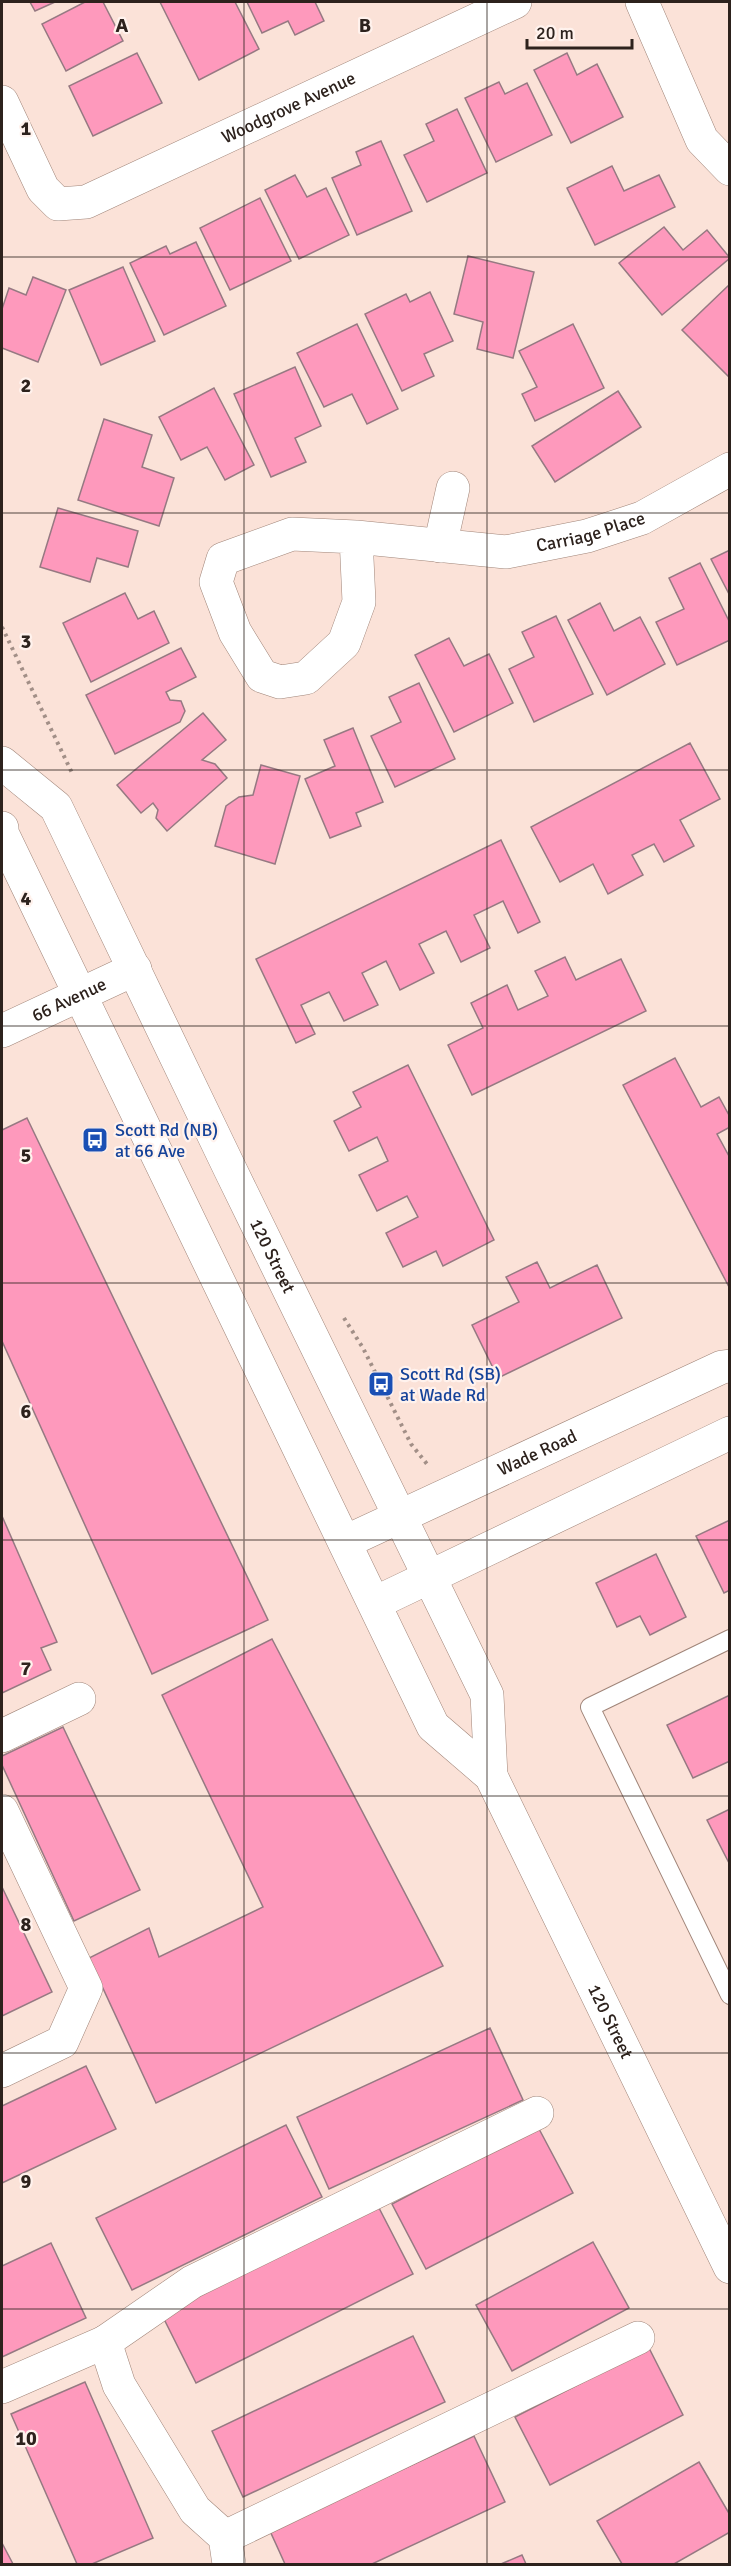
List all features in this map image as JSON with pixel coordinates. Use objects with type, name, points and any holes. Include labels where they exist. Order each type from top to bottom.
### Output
[{"type":"street","name":"Woodgrove Avenue","points":[[2,102],[43,189],[58,204],[86,202],[515,2]]},
{"type":"street","points":[[642,2],[702,140],[729,169]]},
{"type":"street","name":"Carriage Place","points":[[356,537],[359,602],[344,644],[306,678],[280,682],[262,676],[235,632],[216,582],[223,559],[292,534],[356,537],[506,552],[587,536],[642,518],[729,469]]},
{"type":"street","points":[[440,546],[453,488]]},
{"type":"street","name":"120 Street","points":[[2,764],[56,807],[487,1695],[490,1776]]},
{"type":"street","name":"120 Street","points":[[2,828],[2,833],[433,1725],[490,1776],[729,2267]]},
{"type":"street","name":"66 Avenue","points":[[2,1031],[135,969]]},
{"type":"street","name":"Wade Road","points":[[345,1542],[722,1367],[729,1366]]},
{"type":"street","points":[[375,1604],[729,1432]]},
{"type":"street","points":[[2,1736],[80,1699]]},
{"type":"street","points":[[2,1811],[86,1988],[62,2042],[2,2072]]},
{"type":"street","points":[[2,2387],[105,2342],[192,2282],[537,2114]]},
{"type":"street","points":[[105,2342],[119,2385],[195,2510],[227,2551],[638,2338]]},
{"type":"lane","points":[[729,1639],[590,1707],[729,1995]]},
{"type":"building","points":[[30,2],[55,2],[35,11]]},
{"type":"building","points":[[85,2],[103,2],[123,41],[66,71],[42,24]]},
{"type":"building","points":[[160,2],[235,2],[259,49],[199,80]]},
{"type":"building","points":[[247,2],[315,2],[324,21],[295,35],[288,21],[262,33]]},
{"type":"building","points":[[137,53],[162,103],[93,136],[69,86]]},
{"type":"building","points":[[567,53],[577,75],[597,64],[623,117],[571,143],[534,70]]},
{"type":"building","points":[[499,82],[505,94],[527,83],[552,135],[496,162],[465,98]]},
{"type":"building","points":[[457,109],[487,173],[427,202],[404,155],[434,141],[426,124]]},
{"type":"building","points":[[381,141],[412,211],[357,235],[332,178],[361,165],[356,152]]},
{"type":"building","points":[[612,166],[624,191],[659,175],[675,207],[595,245],[567,188]]},
{"type":"building","points":[[295,175],[307,197],[326,188],[349,235],[299,259],[265,190]]},
{"type":"building","points":[[260,198],[291,261],[230,290],[200,228]]},
{"type":"building","points":[[664,227],[683,250],[707,230],[730,258],[662,315],[619,263]]},
{"type":"building","points":[[196,242],[226,306],[164,335],[130,263],[166,246],[170,254]]},
{"type":"building","points":[[468,256],[534,272],[513,358],[477,349],[483,322],[454,314]]},
{"type":"building","points":[[123,267],[155,341],[101,365],[69,290]]},
{"type":"building","points":[[33,277],[66,290],[38,362],[2,348],[2,309],[9,288],[26,295]]},
{"type":"building","points":[[730,284],[730,375],[728,376],[682,330]]},
{"type":"building","points":[[430,292],[453,341],[424,354],[434,376],[402,391],[365,314],[406,294],[410,302]]},
{"type":"building","points":[[357,324],[398,409],[367,424],[352,394],[324,407],[297,353]]},
{"type":"building","points":[[573,324],[604,388],[535,421],[522,394],[537,387],[519,351]]},
{"type":"building","points":[[295,367],[321,426],[295,438],[306,462],[271,477],[234,394]]},
{"type":"building","points":[[214,388],[254,465],[225,480],[207,447],[181,460],[159,417]]},
{"type":"building","points":[[618,391],[641,427],[555,482],[532,446]]},
{"type":"building","points":[[104,419],[152,435],[142,467],[174,478],[159,526],[78,500]]},
{"type":"building","points":[[58,508],[138,531],[128,567],[97,558],[90,582],[40,567]]},
{"type":"building","points":[[730,550],[730,596],[711,559]]},
{"type":"building","points":[[700,563],[730,623],[730,640],[677,665],[656,622],[684,609],[669,578]]},
{"type":"building","points":[[125,593],[138,619],[154,611],[169,643],[91,682],[63,623]]},
{"type":"building","points":[[600,603],[614,631],[640,617],[665,664],[607,695],[568,620]]},
{"type":"building","points":[[556,616],[593,694],[534,722],[509,669],[534,657],[522,632]]},
{"type":"building","points":[[449,638],[464,666],[489,654],[513,703],[454,732],[415,655]]},
{"type":"building","points":[[181,648],[196,677],[166,692],[170,700],[181,701],[185,711],[180,722],[115,754],[86,695]]},
{"type":"building","points":[[419,683],[455,759],[395,787],[371,736],[401,722],[389,697]]},
{"type":"building","points":[[203,713],[226,740],[202,760],[215,764],[227,778],[167,831],[156,818],[158,810],[153,803],[141,813],[117,785]]},
{"type":"building","points":[[353,728],[383,802],[356,813],[361,826],[330,838],[305,779],[335,766],[324,740]]},
{"type":"building","points":[[690,743],[720,799],[680,820],[694,846],[664,862],[654,844],[632,855],[643,875],[608,894],[593,864],[560,882],[531,827]]},
{"type":"building","points":[[261,765],[300,776],[275,864],[215,846],[226,806],[239,797],[253,795]]},
{"type":"building","points":[[501,840],[540,922],[518,933],[503,901],[474,915],[490,948],[461,962],[446,931],[419,944],[434,973],[400,990],[386,961],[362,973],[378,1005],[344,1021],[329,992],[301,1005],[315,1034],[296,1043],[256,959]]},
{"type":"building","points":[[565,957],[576,980],[621,959],[646,1011],[472,1095],[448,1045],[483,1028],[471,1003],[507,985],[518,1010],[548,996],[535,971]]},
{"type":"building","points":[[675,1058],[701,1107],[719,1097],[730,1117],[730,1127],[717,1134],[730,1158],[729,1287],[623,1085]]},
{"type":"building","points":[[408,1065],[494,1240],[443,1266],[436,1251],[403,1267],[386,1233],[418,1217],[407,1196],[377,1211],[359,1175],[388,1161],[377,1137],[349,1151],[334,1121],[361,1107],[353,1092]]},
{"type":"building","points":[[27,1118],[268,1620],[152,1674],[2,1341],[2,1130]]},
{"type":"building","points":[[537,1262],[550,1288],[597,1265],[622,1318],[498,1378],[472,1325],[519,1302],[506,1277]]},
{"type":"building","points":[[2,1516],[57,1642],[41,1648],[51,1670],[2,1693]]},
{"type":"building","points":[[730,1520],[730,1590],[724,1593],[696,1536]]},
{"type":"building","points":[[656,1554],[686,1617],[650,1635],[640,1616],[617,1627],[596,1583]]},
{"type":"building","points":[[272,1639],[443,1966],[156,2103],[89,1958],[149,1928],[159,1957],[263,1907],[162,1695]]},
{"type":"building","points":[[730,1695],[730,1761],[693,1778],[667,1725]]},
{"type":"building","points":[[63,1727],[140,1890],[74,1921],[2,1765],[2,1756]]},
{"type":"building","points":[[730,1809],[730,1865],[707,1820]]},
{"type":"building","points":[[2,1887],[52,1992],[2,2016]]},
{"type":"building","points":[[490,2028],[523,2100],[329,2189],[297,2117]]},
{"type":"building","points":[[86,2066],[116,2129],[2,2183],[2,2106]]},
{"type":"building","points":[[286,2125],[322,2197],[132,2290],[96,2218]]},
{"type":"building","points":[[538,2127],[573,2193],[426,2269],[392,2204]]},
{"type":"building","points":[[378,2206],[413,2274],[196,2383],[162,2315]]},
{"type":"building","points":[[593,2242],[629,2308],[512,2371],[476,2305]]},
{"type":"building","points":[[51,2243],[86,2318],[2,2357],[2,2266]]},
{"type":"building","points":[[413,2336],[445,2402],[243,2497],[212,2431]]},
{"type":"building","points":[[649,2348],[683,2415],[550,2485],[515,2417]]},
{"type":"building","points":[[85,2382],[153,2538],[92,2564],[77,2564],[11,2414]]},
{"type":"building","points":[[474,2436],[505,2502],[372,2564],[285,2564],[270,2531]]},
{"type":"building","points":[[699,2462],[730,2515],[730,2532],[674,2564],[622,2564],[597,2521]]},
{"type":"building","points":[[2,2543],[13,2564],[2,2564]]},
{"type":"building","points":[[522,2555],[526,2564],[501,2564]]},
{"type":"place","name":"Scott Rd (NB) at 66 Ave","points":[[95,1140]]},
{"type":"place","name":"Scott Rd (SB) at Wade Rd","points":[[381,1384]]}]
